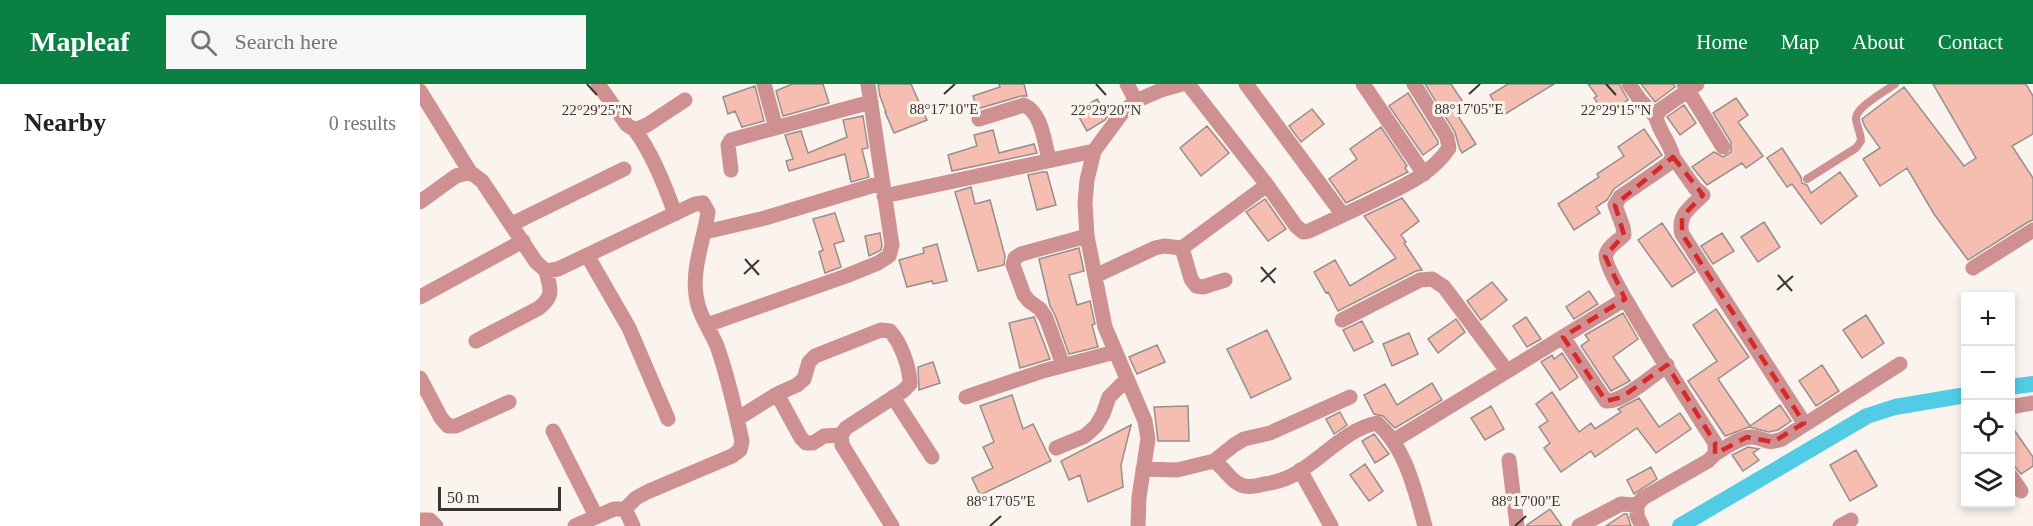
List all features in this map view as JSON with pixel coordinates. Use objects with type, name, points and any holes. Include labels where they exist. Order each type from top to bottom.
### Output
[{"type":"street","points":[[598,84],[627,125],[635,130],[643,140],[675,214]]},
{"type":"street","points":[[764,84],[776,128]]},
{"type":"street","points":[[707,325],[846,276],[889,256],[892,245],[868,84]]},
{"type":"street","points":[[1127,84],[1136,101]]},
{"type":"street","points":[[1138,526],[1139,497],[1148,439],[1145,421],[1105,327],[1087,236],[1085,203],[1087,180],[1094,150],[1122,113],[1136,101],[1182,84]]},
{"type":"street","points":[[1188,84],[1296,226],[1303,232],[1408,184],[1442,158],[1449,148],[1447,137],[1414,84]]},
{"type":"street","points":[[1246,84],[1343,215]]},
{"type":"street","points":[[1363,84],[1424,174]]},
{"type":"street","points":[[1629,84],[1656,117],[1658,126],[1672,148],[1673,157],[1695,188],[1703,195],[1682,217],[1680,225],[1682,234],[1804,423]]},
{"type":"street","points":[[1656,117],[1660,110],[1690,86],[1724,147]]},
{"type":"street","points":[[420,91],[470,172],[482,181],[536,262],[546,271],[551,292],[548,301],[539,308],[476,341]]},
{"type":"street","points":[[635,130],[647,125],[685,100]]},
{"type":"street","points":[[731,170],[729,141],[871,102]]},
{"type":"street","points":[[979,119],[1024,105],[1032,109],[1037,116],[1049,159]]},
{"type":"street","points":[[705,232],[883,190],[1094,150]]},
{"type":"street","points":[[1673,157],[1668,164],[1620,197],[1614,205],[1624,235],[1609,248],[1605,256],[1625,299],[1715,443],[1715,454]]},
{"type":"street","points":[[512,224],[624,170]]},
{"type":"street","points":[[420,202],[456,176],[470,172]]},
{"type":"street","points":[[1095,276],[1155,248],[1164,246],[1182,248],[1267,185]]},
{"type":"street","points":[[546,271],[558,269],[694,204],[703,203],[708,212],[695,276],[696,295],[699,311],[724,366],[742,441],[740,450],[732,456],[647,492],[625,508],[614,509],[575,526]]},
{"type":"street","points":[[1973,268],[2033,230]]},
{"type":"street","points":[[1063,365],[1046,318],[1040,309],[1024,295],[1013,265],[1015,258],[1021,254],[1087,236]]},
{"type":"street","points":[[420,297],[523,241]]},
{"type":"street","points":[[1182,248],[1191,279],[1196,286],[1203,287],[1225,279]]},
{"type":"street","points":[[588,255],[628,328],[668,419]]},
{"type":"street","points":[[1342,320],[1420,280],[1432,279],[1444,287],[1507,371]]},
{"type":"street","points":[[1393,441],[1625,299]]},
{"type":"street","points":[[737,419],[777,394],[797,385],[804,379],[809,362],[815,356],[881,330],[890,331],[896,337],[910,375],[910,384],[846,429],[841,435],[842,445],[892,526]]},
{"type":"street","points":[[1563,337],[1606,401],[1613,402],[1622,397],[1667,366]]},
{"type":"street","points":[[966,397],[1063,365],[1115,352]]},
{"type":"street","points":[[1642,526],[1637,516],[1637,505],[1643,498],[1747,437],[1756,437],[1765,442],[1782,439],[1900,364]]},
{"type":"street","points":[[420,378],[441,418],[448,426],[456,426],[509,402]]},
{"type":"street","points":[[1056,448],[1085,436],[1096,426],[1109,397],[1115,388],[1127,379]]},
{"type":"street","points":[[777,394],[806,443],[813,443],[824,436],[841,435]]},
{"type":"street","points":[[893,397],[932,457]]},
{"type":"street","points":[[1143,469],[1177,470],[1214,461],[1244,439],[1270,433],[1350,398]]},
{"type":"street","points":[[2015,405],[2033,403]]},
{"type":"street","points":[[1214,461],[1242,486],[1280,481],[1367,425],[1377,423],[1393,441],[1414,487],[1425,526]]},
{"type":"street","points":[[553,431],[596,516]]},
{"type":"street","points":[[1509,460],[1517,526]]},
{"type":"street","points":[[1300,470],[1331,526]]},
{"type":"street","points":[[2015,482],[2021,491]]},
{"type":"street","points":[[1579,526],[1621,504],[1637,505]]},
{"type":"street","points":[[625,508],[633,526]]},
{"type":"street","points":[[420,520],[430,520],[436,526]]},
{"type":"lane","points":[[1807,179],[1856,148],[1861,141],[1861,133],[1856,114],[1895,84]]},
{"type":"highlighted area","points":[[1673,157],[1703,195],[1682,217],[1682,234],[1804,423],[1773,442],[1747,437],[1715,454],[1715,443],[1667,365],[1622,397],[1606,401],[1563,337],[1625,299],[1605,256],[1624,235],[1615,205]]},
{"type":"building","points":[[792,84],[823,84],[829,103],[783,116],[776,91]]},
{"type":"building","points":[[878,84],[911,84],[927,120],[894,133],[885,112]]},
{"type":"building","points":[[999,84],[1024,84],[1027,96],[977,109],[973,96],[1000,87]]},
{"type":"building","points":[[1425,84],[1451,84],[1463,102],[1453,108],[1476,144],[1462,153],[1455,132]]},
{"type":"building","points":[[1508,84],[1554,84],[1502,116],[1490,95]]},
{"type":"building","points":[[1588,84],[1619,84],[1628,100],[1606,115],[1594,98],[1597,96]]},
{"type":"building","points":[[1641,84],[1674,84],[1675,87],[1655,102]]},
{"type":"building","points":[[1933,84],[2026,84],[2033,96],[2033,134],[2012,146],[2033,178],[2033,220],[1968,260],[1934,214],[1907,168],[1880,186],[1863,159],[1880,148],[1862,119],[1904,87],[1964,166],[1976,158]]},
{"type":"building","points":[[755,86],[764,121],[742,127],[735,111],[728,114],[723,97]]},
{"type":"building","points":[[1408,93],[1438,141],[1438,144],[1423,155],[1389,106]]},
{"type":"building","points":[[1736,98],[1748,115],[1738,122],[1763,156],[1746,168],[1742,163],[1707,185],[1692,167],[1714,152],[1723,157],[1731,152],[1731,142],[1713,113]]},
{"type":"building","points":[[1097,99],[1108,116],[1087,131],[1076,112]]},
{"type":"building","points":[[1684,105],[1696,123],[1680,135],[1667,117]]},
{"type":"building","points":[[1312,109],[1324,124],[1301,142],[1289,126]]},
{"type":"building","points":[[863,116],[868,148],[862,149],[869,177],[851,182],[845,154],[789,171],[786,161],[793,159],[785,135],[801,131],[808,153],[847,137],[843,120]]},
{"type":"building","points":[[1207,126],[1229,153],[1201,176],[1180,148]]},
{"type":"building","points":[[1381,127],[1407,166],[1405,168],[1408,172],[1346,203],[1329,179],[1357,159],[1350,149]]},
{"type":"building","points":[[1644,129],[1662,155],[1614,189],[1607,200],[1596,207],[1600,213],[1574,230],[1558,204],[1599,177],[1597,174],[1624,156],[1618,147]]},
{"type":"building","points":[[993,130],[999,153],[1034,144],[1037,153],[952,171],[948,155],[977,146],[974,135]]},
{"type":"building","points":[[1782,148],[1801,177],[1802,183],[1807,185],[1811,193],[1840,172],[1857,196],[1821,224],[1792,184],[1787,187],[1767,158]]},
{"type":"building","points":[[1047,172],[1056,205],[1037,210],[1028,175]]},
{"type":"building","points":[[971,187],[975,204],[990,200],[1005,256],[1004,265],[978,271],[955,192]]},
{"type":"building","points":[[1402,198],[1419,221],[1401,235],[1422,270],[1338,311],[1314,272],[1335,260],[1350,286],[1396,258],[1364,216]]},
{"type":"building","points":[[1265,199],[1286,229],[1268,241],[1246,212]]},
{"type":"building","points":[[835,213],[844,241],[834,244],[841,267],[825,273],[819,252],[823,250],[813,219]]},
{"type":"building","points":[[1764,222],[1780,247],[1758,262],[1741,237]]},
{"type":"building","points":[[1662,223],[1695,272],[1672,287],[1638,240]]},
{"type":"building","points":[[880,233],[881,250],[869,256],[865,236]]},
{"type":"building","points":[[1722,233],[1734,251],[1713,264],[1701,246]]},
{"type":"building","points":[[937,244],[947,281],[933,284],[932,281],[907,287],[899,260],[924,253],[923,248]]},
{"type":"building","points":[[1079,248],[1084,271],[1069,275],[1077,305],[1090,301],[1095,324],[1092,325],[1098,347],[1069,354],[1050,306],[1039,259]]},
{"type":"building","points":[[1492,282],[1507,300],[1481,320],[1467,301]]},
{"type":"building","points":[[1589,291],[1598,304],[1574,319],[1566,307]]},
{"type":"building","points":[[1716,309],[1749,357],[1718,379],[1750,426],[1780,405],[1791,421],[1778,430],[1769,432],[1749,427],[1725,436],[1688,381],[1717,361],[1693,325]]},
{"type":"building","points":[[1623,313],[1638,339],[1613,357],[1630,381],[1611,391],[1581,346],[1589,340],[1585,335]]},
{"type":"building","points":[[1866,315],[1884,343],[1862,358],[1843,330]]},
{"type":"building","points":[[1034,317],[1050,359],[1020,368],[1009,323]]},
{"type":"building","points":[[1526,317],[1541,339],[1527,347],[1513,326]]},
{"type":"building","points":[[1456,319],[1465,332],[1438,353],[1428,339]]},
{"type":"building","points":[[1362,321],[1373,342],[1354,351],[1343,330]]},
{"type":"building","points":[[1267,330],[1291,379],[1251,398],[1227,349]]},
{"type":"building","points":[[1409,333],[1418,354],[1392,366],[1383,344]]},
{"type":"building","points":[[1157,345],[1165,362],[1137,374],[1129,357]]},
{"type":"building","points":[[1562,353],[1578,377],[1560,390],[1541,362],[1552,355],[1554,359]]},
{"type":"building","points":[[933,362],[940,383],[919,390],[918,367]]},
{"type":"building","points":[[1822,365],[1839,391],[1816,406],[1799,381]]},
{"type":"building","points":[[1432,383],[1442,400],[1395,428],[1383,416],[1374,414],[1364,395],[1385,384],[1397,405]]},
{"type":"building","points":[[1552,392],[1579,432],[1591,423],[1595,429],[1621,412],[1618,409],[1639,398],[1659,427],[1680,413],[1691,429],[1656,453],[1637,428],[1595,457],[1591,451],[1561,472],[1544,448],[1550,443],[1539,427],[1548,421],[1536,404]]},
{"type":"building","points":[[1012,395],[1023,429],[1033,424],[1051,461],[980,495],[972,478],[993,468],[983,447],[994,442],[980,406]]},
{"type":"building","points":[[1188,406],[1189,441],[1158,441],[1154,407]]},
{"type":"building","points":[[1491,406],[1504,429],[1485,440],[1471,418]]},
{"type":"building","points":[[1340,412],[1347,425],[1334,434],[1326,419]]},
{"type":"building","points":[[1131,425],[1121,465],[1123,487],[1088,502],[1080,475],[1069,480],[1061,461]]},
{"type":"building","points":[[2015,431],[2033,457],[2033,466],[2021,474],[2015,467]]},
{"type":"building","points":[[1374,434],[1389,454],[1375,463],[1362,441]]},
{"type":"building","points":[[1748,447],[1759,449],[1753,453],[1759,460],[1743,471],[1732,455]]},
{"type":"building","points":[[1856,450],[1877,486],[1850,501],[1830,465]]},
{"type":"building","points":[[1365,464],[1383,491],[1369,501],[1350,475]]},
{"type":"building","points":[[1651,467],[1657,479],[1634,494],[1627,480]]},
{"type":"building","points":[[1550,509],[1562,526],[1527,526],[1527,525]]},
{"type":"building","points":[[1627,514],[1631,526],[1606,526]]},
{"type":"waterway","points":[[2015,386],[2033,384]]},
{"type":"waterway","points":[[1680,526],[1867,416],[1895,407],[1961,396]]}]
